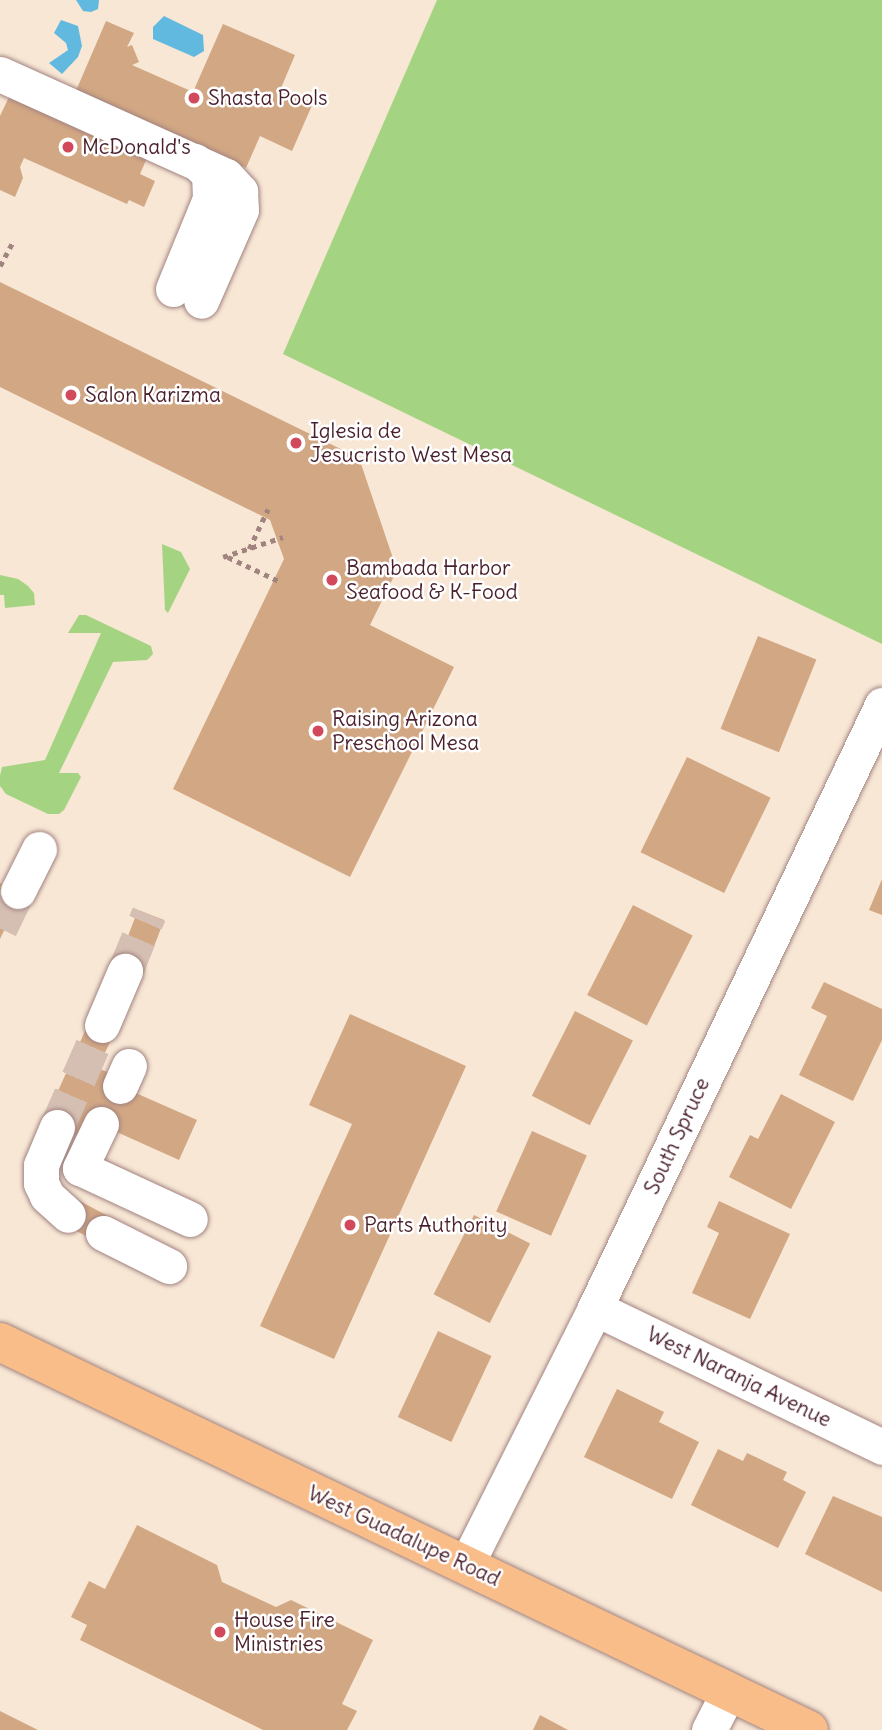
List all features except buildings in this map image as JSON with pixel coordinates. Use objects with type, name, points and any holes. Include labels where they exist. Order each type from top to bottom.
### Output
[{"type":"main road","name":"West Guadalupe Road","points":[[0,1342],[809,1730]]},
{"type":"street","points":[[0,74],[195,161],[209,174],[210,199],[187,295]]},
{"type":"street","name":"South Spruce","points":[[466,1565],[868,769],[882,705]]},
{"type":"street","points":[[18,891],[38,849]]},
{"type":"street","points":[[102,1026],[123,978]]},
{"type":"street","points":[[101,1124],[80,1168],[190,1220]]},
{"type":"street","points":[[57,1127],[41,1165],[41,1183],[47,1196],[68,1214]]},
{"type":"street","points":[[103,1233],[169,1266]]},
{"type":"street","name":"West Naranja Avenue","points":[[595,1308],[882,1447]]},
{"type":"street","points":[[709,1730],[729,1691]]},
{"type":"path","points":[[0,265],[12,243]]},
{"type":"path","points":[[249,549],[268,509]]},
{"type":"path","points":[[281,582],[225,557],[283,537]]},
{"type":"green space","points":[[437,0],[882,0],[882,644],[283,354]]},
{"type":"green space","points":[[162,544],[181,552],[190,569],[168,613],[165,610]]},
{"type":"green space","points":[[0,575],[18,579],[28,586],[34,593],[35,605],[5,608],[4,595],[0,595]]},
{"type":"green space","points":[[79,615],[86,615],[151,646],[153,654],[147,660],[113,662],[59,773],[78,773],[81,777],[64,810],[59,814],[48,814],[6,794],[0,786],[0,776],[2,767],[45,760],[101,633],[68,633]]},
{"type":"water","points":[[76,0],[99,0],[98,9],[83,11]]},
{"type":"water","points":[[164,16],[203,35],[204,51],[194,57],[153,39],[153,27]]},
{"type":"water","points":[[61,20],[78,26],[82,46],[78,57],[62,74],[49,63],[68,50],[66,43],[54,33]]},
{"type":"tunnel","points":[[0,928],[18,891]]},
{"type":"tunnel","points":[[125,971],[149,914]]},
{"type":"tunnel","points":[[57,1127],[102,1025]]},
{"type":"place","name":"Shasta Pools","points":[[194,98]]},
{"type":"place","name":"McDonald's","points":[[68,147]]},
{"type":"place","name":"Salon Karizma","points":[[71,395]]},
{"type":"place","name":"Iglesia de Jesucristo West Mesa","points":[[296,443]]},
{"type":"place","name":"Bambada Harbor Seafood & K-Food","points":[[332,580]]},
{"type":"place","name":"Raising Arizona Preschool Mesa","points":[[318,731]]},
{"type":"place","name":"Parts Authority","points":[[350,1225]]},
{"type":"place","name":"House Fire Ministries","points":[[220,1632]]}]
